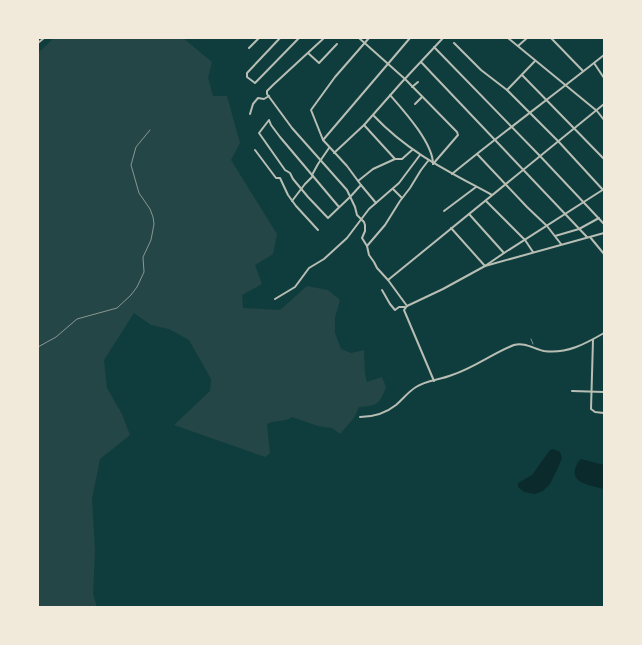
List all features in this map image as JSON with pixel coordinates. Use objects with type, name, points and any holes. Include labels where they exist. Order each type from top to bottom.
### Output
[{"type":"street","points":[[38,42],[44,38]]},
{"type":"street","points":[[249,48],[259,38]]},
{"type":"street","points":[[280,38],[247,73],[247,77],[255,83],[299,38]]},
{"type":"street","points":[[250,114],[253,104],[258,98],[264,99],[272,85],[324,38]]},
{"type":"street","points":[[359,38],[404,79],[458,134],[433,164]]},
{"type":"street","points":[[369,38],[335,77],[310,110],[323,140],[347,166],[376,203]]},
{"type":"street","points":[[323,140],[410,38]]},
{"type":"street","points":[[334,154],[374,115],[404,79],[443,38]]},
{"type":"street","points":[[508,38],[597,111],[604,120]]},
{"type":"street","points":[[518,46],[527,38]]},
{"type":"street","points":[[551,38],[583,71]]},
{"type":"street","points":[[382,290],[395,310],[400,307],[406,307],[485,266],[504,252],[604,190],[507,90],[481,70],[454,43]]},
{"type":"street","points":[[308,52],[320,63],[338,44]]},
{"type":"street","points":[[434,47],[512,126],[604,224]]},
{"type":"street","points":[[452,174],[604,55]]},
{"type":"street","points":[[507,90],[535,61]]},
{"type":"street","points":[[421,62],[604,254]]},
{"type":"street","points":[[594,63],[604,78]]},
{"type":"street","points":[[522,75],[604,159]]},
{"type":"street","points":[[412,87],[418,82]]},
{"type":"street","points":[[268,94],[292,128],[347,190],[355,207],[356,214],[364,222],[365,228],[362,238],[367,246],[369,255],[406,307],[404,310],[434,381]]},
{"type":"street","points":[[390,95],[408,116],[425,141],[433,158],[433,164]]},
{"type":"street","points":[[415,104],[422,97]]},
{"type":"street","points":[[388,280],[604,104]]},
{"type":"street","points":[[374,115],[394,135],[428,161],[492,195]]},
{"type":"street","points":[[339,207],[280,137],[269,120],[259,133],[285,170],[290,173],[308,197],[328,218],[350,197],[361,185]]},
{"type":"street","points":[[364,125],[395,159]]},
{"type":"street","points":[[292,201],[313,176],[329,148]]},
{"type":"street","points":[[255,150],[276,178],[280,178],[292,201],[318,230]]},
{"type":"street","points":[[358,181],[373,169],[395,159],[402,159],[413,150]]},
{"type":"street","points":[[477,154],[562,244]]},
{"type":"street","points":[[275,299],[295,288],[309,268],[324,259],[347,238],[369,209],[399,183],[420,155]]},
{"type":"street","points":[[367,246],[385,225],[428,161]]},
{"type":"street","points":[[444,212],[476,187]]},
{"type":"street","points":[[393,188],[402,198]]},
{"type":"street","points":[[486,200],[533,252]]},
{"type":"street","points":[[469,214],[504,252]]},
{"type":"street","points":[[555,236],[579,228],[599,218]]},
{"type":"street","points":[[451,228],[485,266]]},
{"type":"street","points":[[485,266],[604,233]]},
{"type":"street","points":[[360,417],[369,417],[386,411],[416,387],[453,375],[515,345],[522,344],[542,350],[561,351],[576,348],[604,333]]},
{"type":"street","points":[[593,340],[591,409],[595,412],[604,413]]},
{"type":"street","points":[[572,391],[604,392]]},
{"type":"path","points":[[38,347],[56,337],[77,318],[117,308],[136,287],[144,272],[143,258],[154,230],[154,224],[150,209],[139,192],[131,165],[136,147],[150,130]]},
{"type":"path","points":[[531,339],[535,348]]},
{"type":"shaded area","points":[[54,38],[183,38],[212,62],[208,78],[213,96],[227,96],[240,143],[231,160],[277,234],[273,254],[255,265],[262,284],[242,295],[243,308],[280,310],[307,286],[328,290],[340,300],[335,317],[335,333],[341,349],[351,353],[364,350],[367,382],[382,377],[386,387],[380,401],[374,405],[359,407],[354,418],[340,434],[332,428],[318,426],[292,417],[267,424],[270,453],[265,457],[174,425],[210,391],[211,379],[189,340],[169,329],[151,325],[134,313],[104,360],[107,388],[122,414],[130,435],[100,459],[92,499],[95,551],[93,594],[97,607],[38,608],[38,53]]},
{"type":"shaded area","points":[[553,449],[560,452],[562,458],[550,484],[543,491],[535,494],[524,492],[518,487],[518,483],[532,475],[550,450]]},
{"type":"shaded area","points":[[581,459],[604,465],[604,489],[584,483],[576,478],[575,469]]}]
